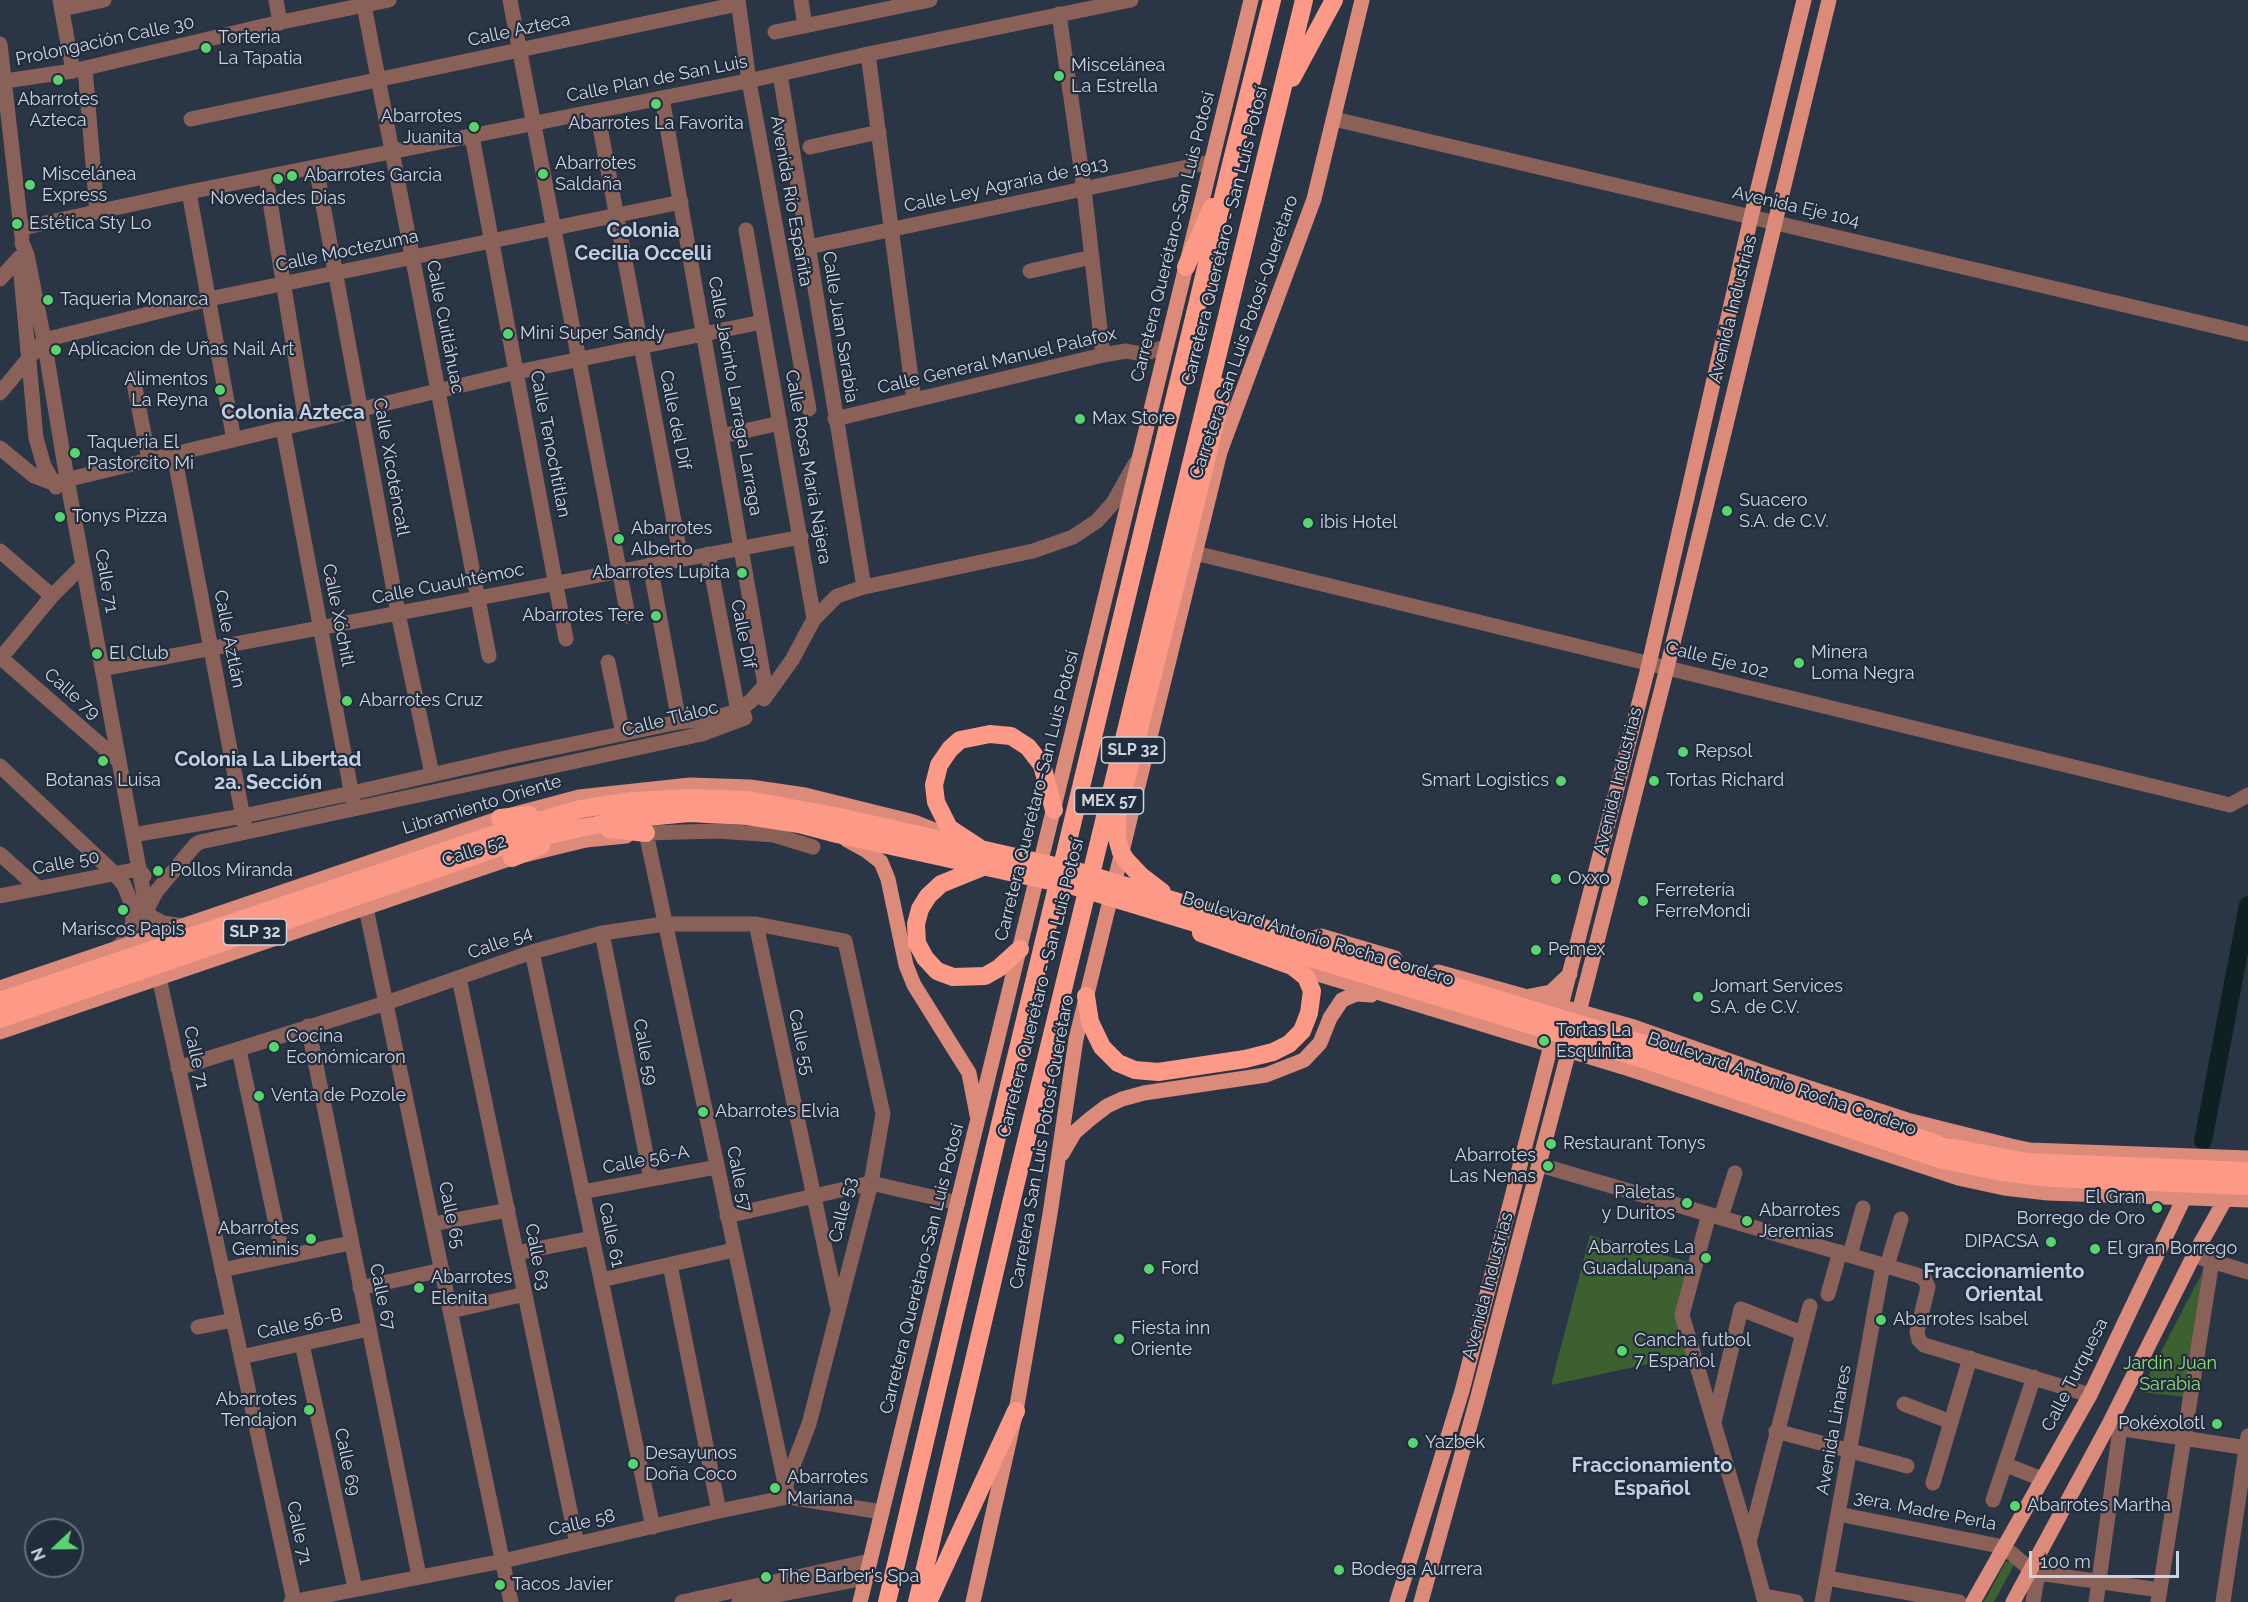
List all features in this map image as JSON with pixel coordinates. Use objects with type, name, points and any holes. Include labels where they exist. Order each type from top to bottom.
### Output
[{"type":"highway","name":"Carretera Querétaro - San Luis Potosí","points":[[886,1602],[1272,0]]},
{"type":"highway","name":"Carretera Querétaro - San Luis Potosí","points":[[917,1602],[1013,1192],[1304,0]]},
{"type":"highway","points":[[1280,101],[1334,0]]},
{"type":"highway","points":[[1186,267],[1231,164]]},
{"type":"highway","points":[[1220,452],[1228,316]]},
{"type":"highway","name":"SLP 32","points":[[1173,901],[1141,876],[1120,852],[1116,831],[1117,816],[1224,387]]},
{"type":"highway","points":[[1020,949],[999,968],[985,976],[953,977],[937,971],[925,958],[917,943],[916,924],[920,909],[928,896],[941,884],[986,860],[949,828],[936,802],[934,785],[939,765],[950,748],[960,740],[990,734],[1011,736],[1028,747],[1042,765],[1054,810]]},
{"type":"highway","name":"Libramiento Oriente","points":[[0,1001],[506,838],[583,818],[636,818],[689,813],[747,816],[799,824],[838,825]]},
{"type":"highway","points":[[506,838],[583,818],[646,833]]},
{"type":"highway","name":"SLP 32","points":[[838,825],[1075,879]]},
{"type":"highway","name":"Libramiento Oriente","points":[[0,1019],[506,838]]},
{"type":"highway","name":"Boulevard Antonio Rocha Cordero","points":[[1075,879],[1173,901],[1658,1048],[1943,1146],[2028,1162],[2248,1171]]},
{"type":"highway","name":"Boulevard Antonio Rocha Cordero","points":[[1075,879],[1188,922],[1652,1062],[1939,1159],[2001,1172],[2050,1178],[2248,1186]]},
{"type":"highway","points":[[1086,996],[1090,1022],[1102,1047],[1118,1063],[1135,1070],[1158,1072],[1245,1059],[1273,1052],[1289,1044],[1302,1030],[1309,1013],[1312,991],[1306,977],[1292,966],[1201,933],[1188,922]]},
{"type":"highway","points":[[928,1602],[1016,1410]]},
{"type":"main road","name":"Carretera Querétaro-San Luis Potosí","points":[[861,1602],[1251,0]]},
{"type":"main road","name":"Carretera San Luis Potosí-Querétaro","points":[[973,1602],[1016,1410],[1076,1039],[1086,996],[1220,452],[1314,199],[1362,0]]},
{"type":"main road","name":"Avenida Industrias","points":[[1397,1602],[1462,1391],[1562,1007],[1649,664],[1751,216],[1804,0]]},
{"type":"main road","name":"Avenida Industrias","points":[[1421,1602],[1479,1396],[1580,1012],[1829,0]]},
{"type":"main road","name":"Libramiento Oriente","points":[[0,988],[184,926],[506,838],[579,797],[690,786],[750,787],[805,795],[914,822],[986,860]]},
{"type":"main road","points":[[838,825],[881,862],[888,879],[906,965],[914,985],[969,1073],[978,1120]]},
{"type":"main road","name":"Calle 52","points":[[159,977],[366,908],[506,838],[586,840],[646,833]]},
{"type":"main road","points":[[184,926],[172,939],[173,951],[180,961],[186,964],[197,964]]},
{"type":"main road","name":"Boulevard Antonio Rocha Cordero","points":[[1301,940],[1321,936],[1634,1027],[1770,1075],[1947,1131],[2030,1150],[2248,1158]]},
{"type":"main road","points":[[116,949],[132,952],[140,962],[141,975],[131,987]]},
{"type":"main road","points":[[1523,996],[1535,997],[1551,992],[1564,980],[1572,965]]},
{"type":"main road","name":"Boulevard Antonio Rocha Cordero","points":[[1292,966],[1623,1067],[1958,1178],[2026,1191],[2248,1200]]},
{"type":"main road","points":[[0,1032],[159,977]]},
{"type":"main road","points":[[1587,981],[1588,999],[1592,1007],[1607,1020]]},
{"type":"main road","points":[[1057,1161],[1076,1132],[1107,1106],[1144,1093],[1266,1075],[1285,1069],[1304,1060],[1320,1043],[1330,1018],[1342,1000],[1356,994],[1392,998]]},
{"type":"main road","points":[[1514,1035],[1531,1029],[1537,1019],[1535,1006],[1523,996]]},
{"type":"main road","points":[[1623,1067],[1609,1059],[1605,1044],[1610,1034],[1615,1031],[1634,1027]]},
{"type":"main road","points":[[1514,1035],[1535,1046],[1540,1053],[1544,1062],[1543,1081]]},
{"type":"main road","points":[[1563,1077],[1577,1065],[1596,1059]]},
{"type":"main road","points":[[2142,1196],[2157,1188],[2162,1176],[2158,1163],[2153,1158],[2144,1155]]},
{"type":"main road","name":"Calle Turquesa","points":[[1973,1602],[2090,1395],[2185,1196],[2188,1157]]},
{"type":"main road","points":[[2013,1602],[2034,1571],[2114,1428],[2194,1255],[2226,1198],[2228,1157]]},
{"type":"main road","points":[[1462,1391],[1479,1396]]},
{"type":"main road","points":[[1430,1492],[1450,1502]]},
{"type":"main road","points":[[1419,1531],[1423,1545],[1433,1560]]},
{"type":"main road","points":[[1406,1574],[1405,1588],[1415,1602]]},
{"type":"street","points":[[97,212],[79,69],[61,4],[104,0]]},
{"type":"street","points":[[276,0],[280,23]]},
{"type":"street","name":"Prolongación Calle 30","points":[[4,92],[79,69],[364,3],[389,0]]},
{"type":"street","points":[[510,0],[628,616]]},
{"type":"street","points":[[801,0],[805,26]]},
{"type":"street","points":[[775,32],[879,5],[930,0]]},
{"type":"street","name":"Calle Plan de San Luis","points":[[23,246],[97,212],[753,80],[1059,14],[1077,6],[1131,0]]},
{"type":"street","name":"Calle Azteca","points":[[191,118],[738,2]]},
{"type":"street","name":"Avenida Río Españita","points":[[738,2],[809,409]]},
{"type":"street","name":"Calle Cuitláhuac","points":[[364,3],[489,656]]},
{"type":"street","points":[[1059,14],[1084,189],[1103,355]]},
{"type":"street","name":"Calle 71","points":[[0,44],[23,246],[29,356],[38,452],[60,481]]},
{"type":"street","points":[[868,54],[914,400]]},
{"type":"street","name":"Calle Juan Sarabia","points":[[777,74],[808,247],[862,580]]},
{"type":"street","name":"Calle Jacinto Larraga Larraga","points":[[662,98],[763,666]]},
{"type":"street","name":"Calle del Dif","points":[[597,111],[681,559]]},
{"type":"street","name":"Avenida Eje 104","points":[[1334,119],[2248,334]]},
{"type":"street","points":[[810,147],[879,132]]},
{"type":"street","name":"Calle Tenochtitlan","points":[[472,136],[566,639]]},
{"type":"street","points":[[0,157],[12,143]]},
{"type":"street","name":"Calle Ley Agraria de 1913","points":[[808,247],[1211,162]]},
{"type":"street","name":"Calle Xicoténcatl","points":[[316,167],[398,613],[432,774]]},
{"type":"street","points":[[266,177],[306,422]]},
{"type":"street","points":[[189,192],[234,440]]},
{"type":"street","name":"Calle Moctezuma","points":[[44,340],[209,299],[492,239],[681,202]]},
{"type":"street","name":"Calle Rosa María Nájera","points":[[746,230],[814,619]]},
{"type":"street","points":[[0,279],[23,246]]},
{"type":"street","name":"Calle 71","points":[[23,246],[44,340],[60,481],[65,500],[75,520],[159,977],[292,1602]]},
{"type":"street","points":[[1030,271],[1092,257]]},
{"type":"street","points":[[0,448],[34,476],[60,481],[517,372],[762,322]]},
{"type":"street","points":[[0,393],[44,340]]},
{"type":"street","name":"Calle General Manuel Palafox","points":[[835,419],[1103,355],[1126,351],[1142,354],[1166,347]]},
{"type":"street","points":[[133,378],[149,460]]},
{"type":"street","points":[[722,436],[780,423]]},
{"type":"street","name":"Calle Xóchitl","points":[[283,428],[355,810]]},
{"type":"street","name":"Calle Tláloc","points":[[146,910],[161,885],[200,842],[702,734],[762,703],[792,660],[814,619],[837,596],[862,580],[1034,551],[1073,537],[1098,521],[1113,503],[1140,453]]},
{"type":"street","name":"Calle Aztlán","points":[[174,454],[246,832]]},
{"type":"street","name":"Calle Cuauhtémoc","points":[[102,669],[801,537]]},
{"type":"street","points":[[0,551],[52,596]]},
{"type":"street","name":"Calle Eje 102","points":[[1195,553],[2230,805],[2248,795]]},
{"type":"street","name":"Calle Dif","points":[[708,554],[742,714]]},
{"type":"street","points":[[0,658],[52,596],[83,565]]},
{"type":"street","points":[[650,565],[679,722]]},
{"type":"street","points":[[811,600],[862,580]]},
{"type":"street","name":"Calle 79","points":[[0,658],[119,761]]},
{"type":"street","points":[[608,662],[623,734]]},
{"type":"street","name":"Calle Tláloc","points":[[133,835],[352,794],[432,774],[679,722],[742,714],[765,685],[763,666]]},
{"type":"street","points":[[578,743],[582,760]]},
{"type":"street","points":[[510,757],[514,774]]},
{"type":"street","points":[[0,766],[114,873],[129,895],[134,914],[130,932],[116,949]]},
{"type":"street","name":"Calle 52","points":[[646,833],[718,831],[774,836],[813,847]]},
{"type":"street","name":"Calle 57","points":[[646,833],[787,1491]]},
{"type":"street","points":[[0,854],[38,888]]},
{"type":"street","points":[[139,869],[148,881],[161,885]]},
{"type":"street","name":"Calle 50","points":[[0,896],[139,869]]},
{"type":"street","name":"Calle 65","points":[[366,908],[510,1602]]},
{"type":"street","points":[[146,910],[152,917],[163,923],[184,926]]},
{"type":"street","name":"Calle 54","points":[[178,1068],[386,1003],[532,952],[602,933],[666,924],[756,924],[845,941]]},
{"type":"street","name":"Calle 55","points":[[756,924],[838,1308]]},
{"type":"street","name":"Calle 59","points":[[602,933],[651,1179]]},
{"type":"street","name":"Calle 53","points":[[787,1491],[809,1424],[871,1183],[883,1114],[845,941]]},
{"type":"street","name":"Calle 61","points":[[532,952],[653,1527]]},
{"type":"street","name":"Calle 63","points":[[459,978],[577,1544]]},
{"type":"street","name":"Calle 67","points":[[308,1026],[419,1576]]},
{"type":"street","points":[[239,1050],[283,1257]]},
{"type":"street","points":[[1540,1165],[1924,1278],[1928,1287],[1917,1332],[1919,1340],[1924,1345],[2090,1395]]},
{"type":"street","name":"Calle 56-A","points":[[582,1192],[717,1167]]},
{"type":"street","points":[[1735,1173],[1715,1216],[1682,1315],[1764,1599],[1796,1602]]},
{"type":"street","points":[[727,1216],[871,1183],[958,1203]]},
{"type":"street","points":[[1828,1294],[1863,1208]]},
{"type":"street","points":[[433,1224],[508,1210]]},
{"type":"street","name":"Avenida Linares","points":[[1822,1602],[1885,1265],[1901,1219]]},
{"type":"street","points":[[516,1253],[592,1238]]},
{"type":"street","points":[[222,1270],[350,1243]]},
{"type":"street","points":[[601,1280],[734,1250]]},
{"type":"street","points":[[2194,1255],[2248,1272]]},
{"type":"street","points":[[2004,1547],[2034,1571],[2099,1581],[2159,1596],[2212,1261]]},
{"type":"street","points":[[670,1264],[719,1511]]},
{"type":"street","points":[[360,1288],[442,1270]]},
{"type":"street","points":[[451,1311],[525,1294]]},
{"type":"street","points":[[1749,1542],[1810,1306]]},
{"type":"street","points":[[1714,1425],[1741,1309],[1802,1333]]},
{"type":"street","points":[[198,1327],[233,1320]]},
{"type":"street","name":"Calle 56-B","points":[[241,1357],[368,1329]]},
{"type":"street","name":"Calle 69","points":[[302,1344],[355,1588]]},
{"type":"street","points":[[1932,1483],[1970,1358]]},
{"type":"street","points":[[1994,1500],[2034,1377]]},
{"type":"street","points":[[1904,1404],[1951,1422]]},
{"type":"street","points":[[2096,1602],[2114,1428],[2247,1444],[2223,1602]]},
{"type":"street","points":[[1776,1431],[1907,1466]]},
{"type":"street","points":[[2006,1466],[2042,1479]]},
{"type":"street","name":"Calle 58","points":[[292,1602],[653,1527],[787,1491],[882,1512]]},
{"type":"street","name":"3era. Madre Perla","points":[[1838,1514],[2004,1547]]},
{"type":"street","points":[[739,1602],[820,1580],[870,1561]]},
{"type":"street","points":[[2033,1602],[2034,1571]]},
{"type":"street","points":[[682,1602],[820,1580],[866,1578]]},
{"type":"street","points":[[1827,1578],[1959,1602]]},
{"type":"green space","points":[[1590,1235],[1692,1263],[1678,1317],[1689,1355],[1551,1385]]},
{"type":"green space","name":"Jardin Juan Sarabia","points":[[2202,1273],[2187,1397],[2140,1392]]},
{"type":"green space","points":[[2006,1561],[2015,1563],[1994,1602],[1984,1602]]},
{"type":"waterway","points":[[2203,1141],[2248,905]]},
{"type":"place","name":"Torteria La Tapatia","points":[[206,48]]},
{"type":"place","name":"Miscelánea La Estrella","points":[[1059,76]]},
{"type":"place","name":"Abarrotes Azteca","points":[[58,80]]},
{"type":"place","name":"Abarrotes La Favorita","points":[[656,104]]},
{"type":"place","name":"Abarrotes Juanita","points":[[474,127]]},
{"type":"place","name":"Abarrotes Saldaña","points":[[543,174]]},
{"type":"place","name":"Abarrotes Garcia","points":[[292,176]]},
{"type":"place","name":"Novedades Dias","points":[[278,179]]},
{"type":"place","name":"Miscelánea Express","points":[[30,185]]},
{"type":"place","name":"Estética Sty Lo","points":[[17,224]]},
{"type":"place","name":"Taqueria Monarca","points":[[48,300]]},
{"type":"place","name":"Mini Super Sandy","points":[[508,334]]},
{"type":"place","name":"Aplicacion de Uñas Nail Art","points":[[56,350]]},
{"type":"place","name":"Alimentos La Reyna","points":[[220,390]]},
{"type":"place","name":"Max Store","points":[[1080,419]]},
{"type":"place","name":"Taqueria El Pastorcito Mi","points":[[75,453]]},
{"type":"place","name":"Suacero S.A. de C.V.","points":[[1727,511]]},
{"type":"place","name":"Tonys Pizza","points":[[60,517]]},
{"type":"place","name":"ibis Hotel","points":[[1308,523]]},
{"type":"place","name":"Abarrotes Alberto","points":[[619,539]]},
{"type":"place","name":"Abarrotes Lupita","points":[[742,573]]},
{"type":"place","name":"Abarrotes Tere","points":[[656,616]]},
{"type":"place","name":"El Club","points":[[97,654]]},
{"type":"place","name":"Minera Loma Negra","points":[[1799,663]]},
{"type":"place","name":"Abarrotes Cruz","points":[[347,701]]},
{"type":"place","name":"Repsol","points":[[1683,752]]},
{"type":"place","name":"Botanas Luisa","points":[[103,761]]},
{"type":"place","name":"Smart Logistics","points":[[1561,781]]},
{"type":"place","name":"Tortas Richard","points":[[1654,781]]},
{"type":"place","name":"Pollos Miranda","points":[[158,871]]},
{"type":"place","name":"Oxxo","points":[[1556,879]]},
{"type":"place","name":"Ferretería FerreMondi","points":[[1643,901]]},
{"type":"place","name":"Mariscos Papis","points":[[123,910]]},
{"type":"place","name":"Pemex","points":[[1536,950]]},
{"type":"place","name":"Jomart Services S.A. de C.V.","points":[[1698,997]]},
{"type":"place","name":"Tortas La Esquinita","points":[[1544,1041]]},
{"type":"place","name":"Cocina Económicaron","points":[[274,1047]]},
{"type":"place","name":"Venta de Pozole","points":[[259,1096]]},
{"type":"place","name":"Abarrotes Elvia","points":[[703,1112]]},
{"type":"place","name":"Restaurant Tonys","points":[[1551,1144]]},
{"type":"place","name":"Abarrotes Las Nenas","points":[[1548,1166]]},
{"type":"place","name":"Paletas y Duritos","points":[[1687,1203]]},
{"type":"place","name":"El Gran Borrego de Oro","points":[[2157,1208]]},
{"type":"place","name":"Abarrotes Jeremias","points":[[1747,1221]]},
{"type":"place","name":"Abarrotes Geminis","points":[[311,1239]]},
{"type":"place","name":"DIPACSA","points":[[2051,1242]]},
{"type":"place","name":"El gran Borrego","points":[[2095,1249]]},
{"type":"place","name":"Abarrotes La Guadalupana","points":[[1706,1258]]},
{"type":"place","name":"Ford","points":[[1149,1269]]},
{"type":"place","name":"Abarrotes Elenita","points":[[419,1288]]},
{"type":"place","name":"Abarrotes Isabel","points":[[1881,1320]]},
{"type":"place","name":"Fiesta inn Oriente","points":[[1119,1339]]},
{"type":"place","name":"Cancha futbol 7 Español","points":[[1622,1351]]},
{"type":"place","name":"Abarrotes Tendajon","points":[[309,1410]]},
{"type":"place","name":"Pokéxolotl","points":[[2217,1424]]},
{"type":"place","name":"Yazbek","points":[[1413,1443]]},
{"type":"place","name":"Desayunos Doña Coco","points":[[633,1464]]},
{"type":"place","name":"Abarrotes Mariana","points":[[775,1488]]},
{"type":"place","name":"Abarrotes Martha","points":[[2015,1506]]},
{"type":"place","name":"Bodega Aurrera","points":[[1339,1570]]},
{"type":"place","name":"The Barber's Spa","points":[[766,1577]]},
{"type":"place","name":"Tacos Javier","points":[[500,1585]]},
{"type":"district","name":"Colonia Cecilia Occelli","points":[[643,242]]},
{"type":"district","name":"Colonia Azteca","points":[[293,413]]},
{"type":"district","name":"Colonia La Libertad 2a. Sección","points":[[268,772]]},
{"type":"district","name":"Fraccionamiento Oriental","points":[[2004,1284]]},
{"type":"district","name":"Fraccionamiento Español","points":[[1652,1478]]}]
